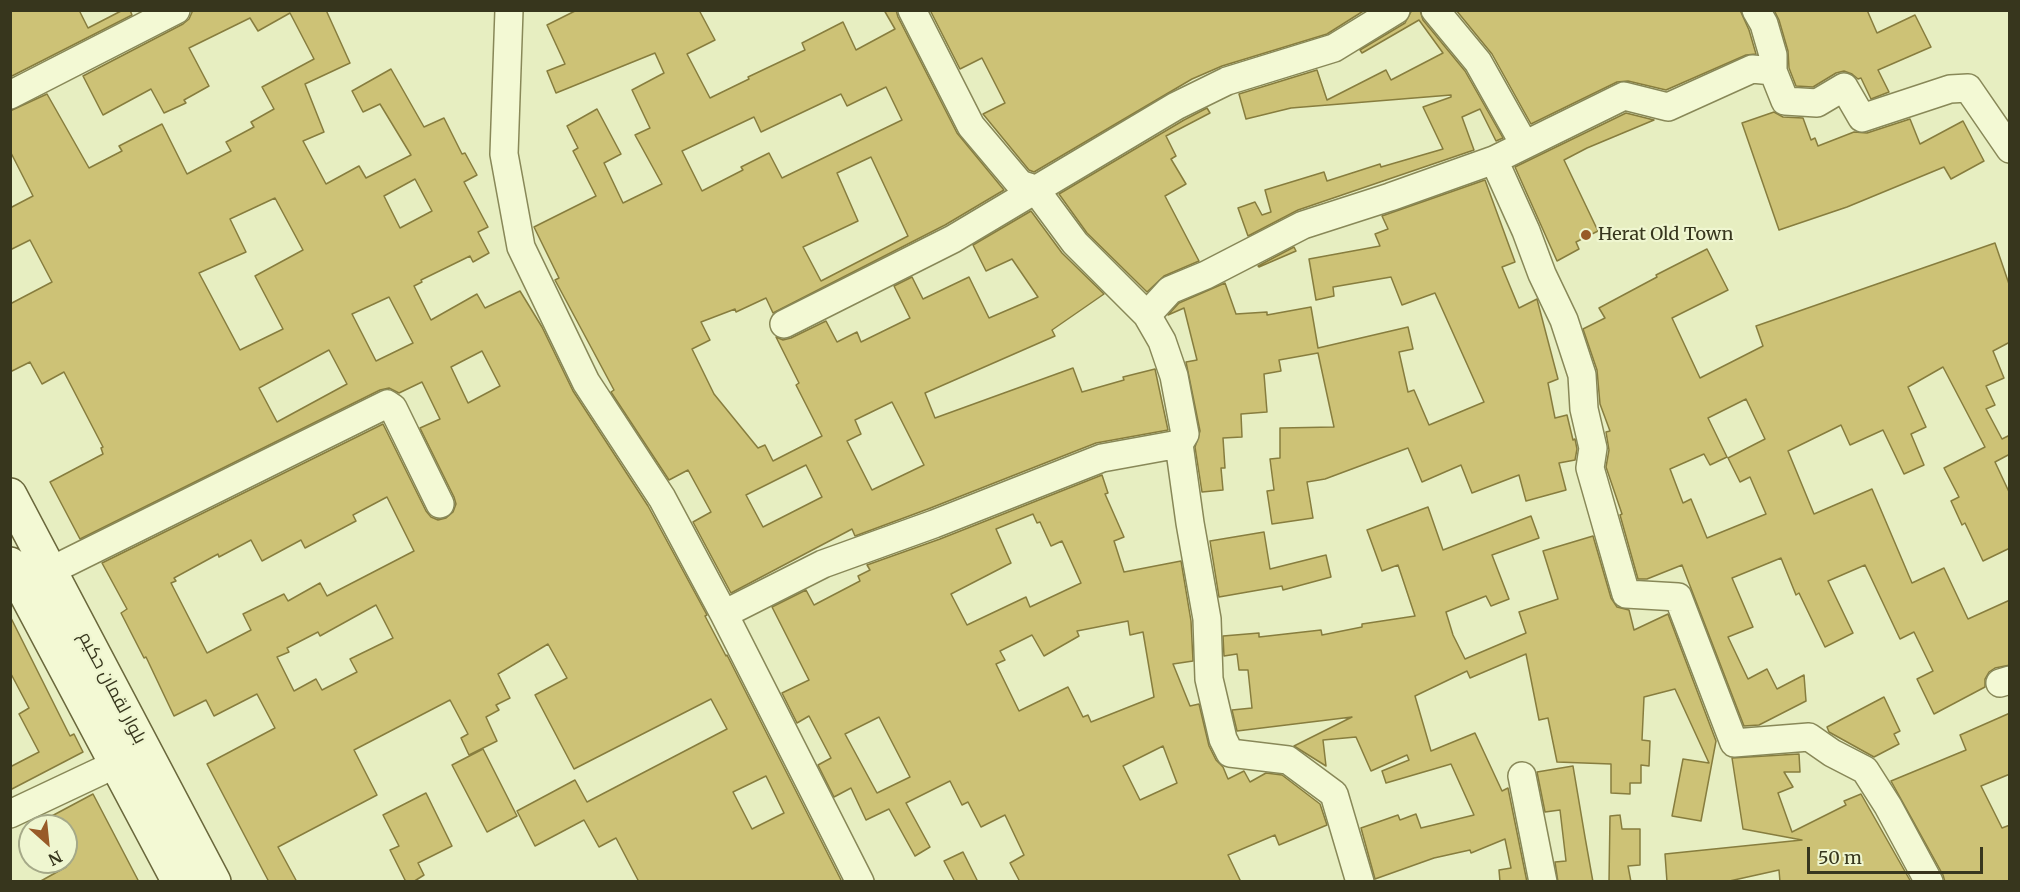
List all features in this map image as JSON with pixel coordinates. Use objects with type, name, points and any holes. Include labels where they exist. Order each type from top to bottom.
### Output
[{"type":"street","points":[[10,95],[176,10]]},
{"type":"street","points":[[509,10],[504,154],[521,247],[586,382],[662,498],[724,614],[860,882]]},
{"type":"street","points":[[912,10],[971,126],[1020,184],[1035,189],[1075,243],[1147,315],[1162,341],[1174,376],[1185,434],[1179,444],[1207,619],[1209,679],[1223,739],[1230,753],[1288,760],[1334,794],[1360,882]]},
{"type":"street","points":[[784,324],[953,239],[1176,106],[1227,81],[1334,48],[1396,10]]},
{"type":"street","points":[[1435,10],[1478,62],[1524,144]]},
{"type":"street","points":[[1756,10],[1764,24],[1773,55],[1773,71],[1785,101],[1816,104],[1844,87],[1862,118],[1950,89],[1968,88],[2010,149]]},
{"type":"street","points":[[1147,315],[1170,290],[1206,275],[1303,225],[1494,160],[1623,96],[1668,107],[1752,69],[1773,71]]},
{"type":"street","points":[[1494,160],[1564,320],[1582,375],[1584,409],[1593,448],[1590,468],[1626,594],[1678,597],[1734,743],[1809,737],[1832,753],[1865,770],[1888,806],[1929,882]]},
{"type":"street","points":[[50,571],[387,404],[393,408],[441,504]]},
{"type":"street","points":[[724,614],[823,564],[934,524],[1102,458],[1179,444]]},
{"type":"street","name":"بلوار لقمان حکیم","points":[[10,495],[214,882]]},
{"type":"street","name":"بلوار لقمان حکیم","points":[[10,564],[179,882]]},
{"type":"street","points":[[10,814],[116,764]]},
{"type":"street","points":[[1522,776],[1543,882]]},
{"type":"building","points":[[10,10],[79,10],[88,28],[123,10],[130,10],[132,15],[10,77]]},
{"type":"building","points":[[193,10],[326,10],[350,63],[305,84],[324,132],[303,141],[326,184],[359,166],[366,178],[411,155],[380,104],[363,112],[352,91],[391,69],[424,127],[444,118],[462,154],[465,153],[477,175],[464,182],[488,227],[478,232],[489,253],[473,262],[470,256],[421,280],[422,282],[414,286],[431,320],[477,294],[485,308],[520,291],[542,327],[573,391],[648,506],[707,615],[705,616],[842,882],[639,882],[616,838],[599,847],[584,820],[535,846],[517,811],[575,780],[587,802],[727,729],[711,699],[574,769],[535,695],[567,678],[548,644],[498,674],[510,698],[496,705],[499,710],[486,717],[497,741],[469,755],[461,738],[468,734],[450,700],[354,750],[377,795],[278,847],[297,882],[269,882],[207,764],[275,728],[257,694],[214,716],[206,700],[174,716],[146,657],[144,658],[121,613],[127,609],[102,563],[383,424],[431,517],[438,520],[446,518],[453,512],[456,504],[420,428],[440,419],[422,382],[399,393],[389,388],[380,390],[80,539],[50,482],[103,454],[101,448],[103,447],[64,372],[42,384],[30,362],[10,372],[10,304],[52,282],[30,240],[10,250],[10,208],[33,196],[10,151],[10,111],[47,94],[89,168],[122,151],[119,146],[162,124],[187,174],[231,151],[226,142],[254,127],[251,122],[274,109],[262,87],[314,59],[290,13],[258,31],[250,18],[189,48],[209,86],[184,100],[186,103],[164,113],[151,89],[103,115],[83,76],[189,19]],"holes":[[[415,179],[432,211],[400,228],[384,196]],[[275,198],[303,250],[255,276],[283,329],[240,350],[199,273],[246,252],[230,219]],[[389,297],[413,343],[376,361],[352,314]],[[329,350],[347,384],[277,422],[259,388]],[[482,351],[500,386],[468,403],[451,367]],[[387,497],[414,551],[327,596],[320,583],[288,601],[284,594],[243,614],[251,630],[207,653],[171,583],[176,581],[174,578],[218,554],[219,557],[251,540],[262,561],[301,540],[305,548],[356,521],[353,515]],[[376,605],[393,638],[350,659],[357,672],[322,690],[316,679],[294,691],[277,657],[289,652],[287,648],[318,632],[320,636]],[[766,776],[784,813],[752,829],[733,792]]]},
{"type":"building","points":[[577,10],[699,10],[715,40],[687,54],[710,98],[805,50],[802,43],[843,22],[856,50],[895,29],[884,10],[896,10],[957,133],[1004,190],[945,225],[773,313],[766,298],[736,312],[735,309],[701,322],[710,340],[692,349],[714,394],[758,448],[765,445],[773,461],[822,436],[796,385],[799,383],[776,337],[783,340],[791,338],[826,321],[837,342],[857,332],[861,342],[910,318],[894,286],[912,277],[923,299],[969,277],[989,318],[1038,297],[1012,259],[986,271],[973,245],[1031,211],[1062,253],[1104,294],[1052,330],[1055,336],[925,393],[935,418],[1073,368],[1082,392],[1124,380],[1123,377],[1155,369],[1168,430],[1096,443],[855,536],[852,529],[731,593],[693,522],[711,512],[688,470],[669,480],[611,392],[614,390],[555,280],[559,278],[534,227],[596,196],[573,151],[578,148],[567,126],[597,109],[621,154],[604,163],[623,203],[662,184],[635,135],[650,128],[632,90],[664,73],[655,53],[556,93],[547,71],[565,64],[547,25]],"holes":[[[886,87],[902,120],[782,178],[769,153],[741,167],[743,170],[702,191],[682,151],[754,117],[761,132],[841,94],[847,106]],[[871,157],[908,236],[821,281],[803,247],[858,221],[837,173]],[[892,402],[924,465],[872,490],[847,441],[861,434],[855,420]],[[806,465],[822,497],[763,527],[746,495]]]},
{"type":"building","points":[[930,10],[1365,10],[1327,34],[1222,66],[1192,79],[1034,172],[1029,170],[983,114],[1005,103],[982,58],[960,69]]},
{"type":"building","points":[[1412,10],[1420,10],[1423,20],[1465,71],[1503,138],[1496,141],[1480,109],[1462,117],[1474,150],[1298,210],[1248,236],[1238,208],[1255,202],[1262,215],[1271,212],[1265,190],[1324,172],[1327,181],[1380,164],[1381,167],[1443,149],[1423,107],[1451,97],[1451,95],[1291,108],[1246,119],[1239,94],[1317,70],[1327,100],[1386,70],[1391,80],[1443,53],[1419,20],[1362,53],[1360,50],[1405,23]]},
{"type":"building","points":[[1456,10],[1740,10],[1756,54],[1746,55],[1666,90],[1628,81],[1617,82],[1531,124],[1492,54]]},
{"type":"building","points":[[1774,10],[1867,10],[1877,33],[1915,15],[1931,47],[1878,70],[1889,92],[1871,99],[1861,78],[1858,79],[1844,71],[1836,73],[1813,87],[1796,86],[1789,68],[1788,51]]},
{"type":"building","points":[[1207,108],[1210,113],[1166,136],[1176,156],[1171,159],[1186,184],[1165,196],[1199,261],[1164,276],[1147,292],[1087,233],[1059,194]]},
{"type":"building","points":[[1774,112],[1783,117],[1803,118],[1811,140],[1815,138],[1818,146],[1854,132],[1867,133],[1910,119],[1920,144],[1963,121],[1984,161],[1951,179],[1944,167],[1847,207],[1779,230],[1742,123]]},
{"type":"building","points":[[1626,113],[1654,120],[1564,160],[1598,231],[1576,242],[1579,249],[1557,261],[1515,167]]},
{"type":"building","points":[[1485,180],[1515,262],[1502,267],[1519,308],[1537,299],[1558,379],[1548,383],[1555,418],[1567,415],[1573,440],[1575,439],[1577,449],[1575,460],[1559,463],[1566,490],[1526,501],[1519,475],[1472,493],[1461,465],[1422,482],[1408,448],[1325,479],[1307,482],[1313,518],[1272,524],[1267,491],[1274,490],[1270,459],[1280,458],[1280,428],[1334,427],[1318,353],[1279,360],[1281,371],[1264,374],[1267,412],[1241,414],[1242,437],[1223,438],[1225,468],[1221,468],[1223,490],[1202,492],[1195,447],[1200,431],[1186,362],[1197,360],[1184,308],[1168,315],[1179,303],[1225,283],[1236,314],[1267,312],[1267,315],[1311,307],[1318,348],[1408,327],[1413,349],[1399,352],[1408,392],[1414,390],[1429,425],[1484,402],[1435,293],[1402,305],[1391,277],[1333,287],[1334,296],[1316,300],[1309,259],[1380,246],[1375,234],[1388,229],[1382,216]]},
{"type":"building","points":[[1995,243],[2010,287],[2010,342],[1993,351],[2004,378],[1986,386],[1995,405],[1986,409],[2002,439],[2010,435],[2010,454],[1995,462],[2010,494],[2010,548],[1983,561],[1965,523],[1962,525],[1951,501],[1959,497],[1944,468],[1985,447],[1943,367],[1908,387],[1926,427],[1911,434],[1924,465],[1904,474],[1883,430],[1850,445],[1841,425],[1788,451],[1814,514],[1872,489],[1912,583],[1944,568],[1968,619],[2010,600],[2010,665],[1995,668],[1989,672],[1985,679],[1985,687],[1934,714],[1917,679],[1933,671],[1914,632],[1900,639],[1865,565],[1828,581],[1853,633],[1825,647],[1799,593],[1796,595],[1781,558],[1732,578],[1753,627],[1728,637],[1748,679],[1767,669],[1777,689],[1804,675],[1806,701],[1759,725],[1744,726],[1682,565],[1647,579],[1638,579],[1620,515],[1622,514],[1606,467],[1609,450],[1606,432],[1610,431],[1600,404],[1597,370],[1583,329],[1605,318],[1599,308],[1707,249],[1728,290],[1672,318],[1700,378],[1763,346],[1756,326]],"holes":[[[1746,399],[1765,439],[1728,458],[1740,482],[1750,477],[1766,514],[1707,538],[1691,499],[1683,503],[1670,469],[1704,454],[1710,465],[1727,457],[1708,418]]]},
{"type":"building","points":[[1294,247],[1296,251],[1258,266]]},
{"type":"building","points":[[1102,475],[1108,493],[1105,494],[1124,537],[1114,541],[1124,572],[1181,561],[1191,621],[1193,661],[1173,664],[1190,706],[1199,704],[1209,746],[1228,779],[1244,771],[1250,782],[1266,773],[1282,775],[1320,804],[1327,825],[1279,845],[1275,835],[1228,855],[1241,882],[1020,882],[1010,863],[1024,855],[1005,815],[981,827],[968,802],[962,805],[950,781],[906,803],[930,847],[915,856],[889,809],[866,820],[851,788],[834,797],[818,765],[831,758],[809,716],[797,723],[782,693],[809,680],[772,607],[806,590],[814,605],[860,581],[858,576],[870,570],[867,565],[940,539]],"holes":[[[1033,514],[1037,523],[1040,522],[1051,546],[1062,541],[1081,583],[1030,607],[1026,597],[967,625],[951,594],[1011,563],[996,529]],[[1128,621],[1130,635],[1143,632],[1154,697],[1091,722],[1088,715],[1083,717],[1068,687],[1019,711],[996,664],[1005,660],[1000,651],[1032,635],[1044,656],[1079,636],[1077,631]],[[879,717],[910,777],[877,793],[845,734]],[[1163,746],[1177,783],[1140,800],[1123,766]]]},
{"type":"building","points":[[1428,507],[1443,550],[1531,516],[1539,538],[1492,555],[1509,599],[1491,606],[1486,596],[1446,612],[1453,635],[1465,659],[1526,633],[1519,612],[1558,599],[1543,551],[1593,536],[1611,598],[1617,607],[1629,610],[1634,630],[1668,614],[1716,741],[1701,821],[1672,816],[1683,759],[1709,763],[1675,689],[1644,697],[1642,740],[1650,741],[1649,766],[1641,765],[1641,783],[1630,783],[1630,794],[1611,793],[1611,764],[1557,762],[1548,718],[1539,720],[1526,654],[1470,678],[1467,671],[1415,696],[1431,751],[1475,733],[1502,791],[1508,788],[1527,882],[1500,882],[1499,870],[1511,868],[1505,839],[1471,853],[1470,850],[1434,858],[1375,879],[1361,828],[1398,815],[1400,820],[1416,814],[1421,828],[1474,815],[1451,764],[1386,783],[1382,771],[1409,760],[1407,755],[1371,771],[1356,737],[1323,740],[1326,766],[1294,746],[1352,717],[1237,731],[1232,710],[1252,708],[1248,670],[1239,670],[1237,654],[1224,656],[1223,636],[1259,633],[1259,637],[1321,630],[1322,635],[1362,627],[1362,624],[1415,616],[1398,565],[1382,571],[1367,530]]},
{"type":"building","points":[[1264,532],[1270,569],[1326,555],[1331,577],[1283,590],[1282,586],[1219,597],[1210,541]]},
{"type":"building","points":[[10,616],[70,736],[74,734],[83,752],[10,790],[10,767],[39,752],[19,714],[29,708],[10,672]]},
{"type":"building","points":[[1884,697],[1900,731],[1894,734],[1899,744],[1874,757],[1829,732],[1827,727]]},
{"type":"building","points":[[2010,713],[2010,774],[1981,786],[2002,828],[2010,825],[2010,882],[1945,882],[1891,781],[1966,750],[1960,735]]},
{"type":"building","points":[[483,749],[517,816],[487,832],[452,765]]},
{"type":"building","points":[[1799,754],[1800,772],[1784,772],[1793,787],[1778,793],[1792,832],[1846,805],[1844,801],[1861,794],[1911,882],[1780,882],[1779,870],[1725,882],[1667,882],[1665,854],[1802,840],[1743,829],[1732,758]]},
{"type":"building","points":[[1573,766],[1593,882],[1558,882],[1555,862],[1566,861],[1560,810],[1545,812],[1537,772]]},
{"type":"building","points":[[426,793],[452,846],[418,863],[424,875],[413,882],[406,882],[390,850],[399,846],[383,815]]},
{"type":"building","points":[[93,794],[139,882],[39,882],[53,874],[78,874],[78,814],[56,814]]},
{"type":"building","points":[[1620,815],[1622,829],[1640,829],[1640,865],[1628,866],[1631,882],[1609,882],[1610,816]]},
{"type":"building","points":[[963,852],[978,882],[955,882],[944,861]]},
{"type":"place","name":"Herat Old Town","points":[[1586,235]]}]
